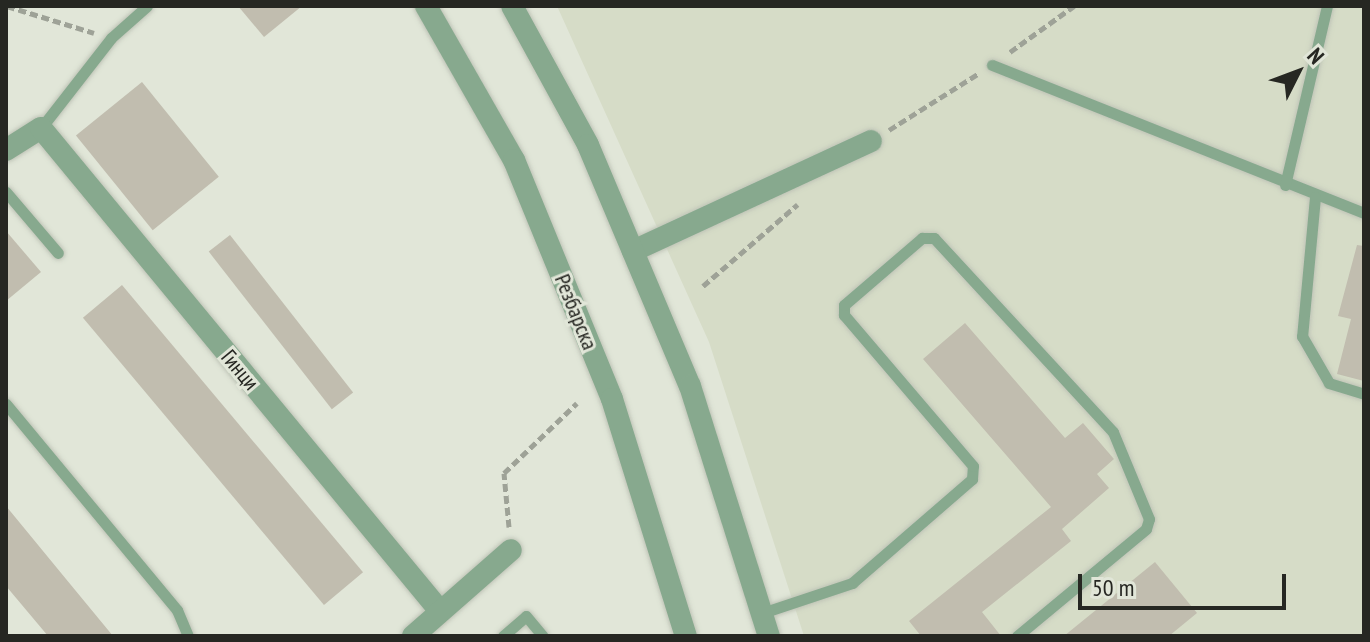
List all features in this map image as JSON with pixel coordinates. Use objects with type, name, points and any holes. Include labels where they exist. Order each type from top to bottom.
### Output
[{"type":"street","name":"Резбарска","points":[[426,6],[514,160],[612,399],[686,636]]},
{"type":"street","points":[[512,6],[588,145],[690,386],[769,636]]},
{"type":"street","points":[[6,150],[41,128]]},
{"type":"street","name":"Гинци","points":[[41,128],[440,611]]},
{"type":"street","points":[[633,251],[871,141]]},
{"type":"street","points":[[413,636],[511,550]]},
{"type":"lane","points":[[41,128],[111,38],[147,6]]},
{"type":"lane","points":[[1285,185],[1327,6]]},
{"type":"lane","points":[[992,65],[1315,197],[1364,213]]},
{"type":"lane","points":[[6,192],[58,253]]},
{"type":"lane","points":[[1315,197],[1302,336],[1329,383],[1364,394]]},
{"type":"lane","points":[[762,613],[852,583],[972,479],[973,466],[844,315],[844,305],[922,238],[934,238],[1113,432],[1149,519],[1146,529],[1017,636]]},
{"type":"lane","points":[[6,404],[177,610],[188,636]]},
{"type":"lane","points":[[503,636],[526,616],[543,636]]},
{"type":"path","points":[[7,6],[111,38]]},
{"type":"path","points":[[703,286],[799,203]]},
{"type":"path","points":[[511,550],[504,473],[577,403]]},
{"type":"shaded area","points":[[557,6],[1364,6],[1364,636],[804,636],[709,342]]},
{"type":"building","points":[[238,6],[302,6],[264,37]]},
{"type":"building","points":[[142,82],[219,177],[153,230],[76,135]]},
{"type":"building","points":[[6,231],[41,272],[6,301]]},
{"type":"building","points":[[230,235],[353,393],[332,409],[209,252]]},
{"type":"building","points":[[1357,245],[1364,246],[1364,381],[1337,374],[1351,319],[1338,316]]},
{"type":"building","points":[[122,285],[363,572],[324,605],[83,318]]},
{"type":"building","points":[[965,323],[1065,438],[1083,423],[1114,459],[1097,474],[1109,488],[1062,529],[1071,541],[982,612],[1001,636],[921,636],[909,621],[1051,507],[923,359]]},
{"type":"building","points":[[6,506],[113,636],[48,636],[6,586]]},
{"type":"building","points":[[1155,562],[1197,613],[1169,636],[1064,636]]}]
